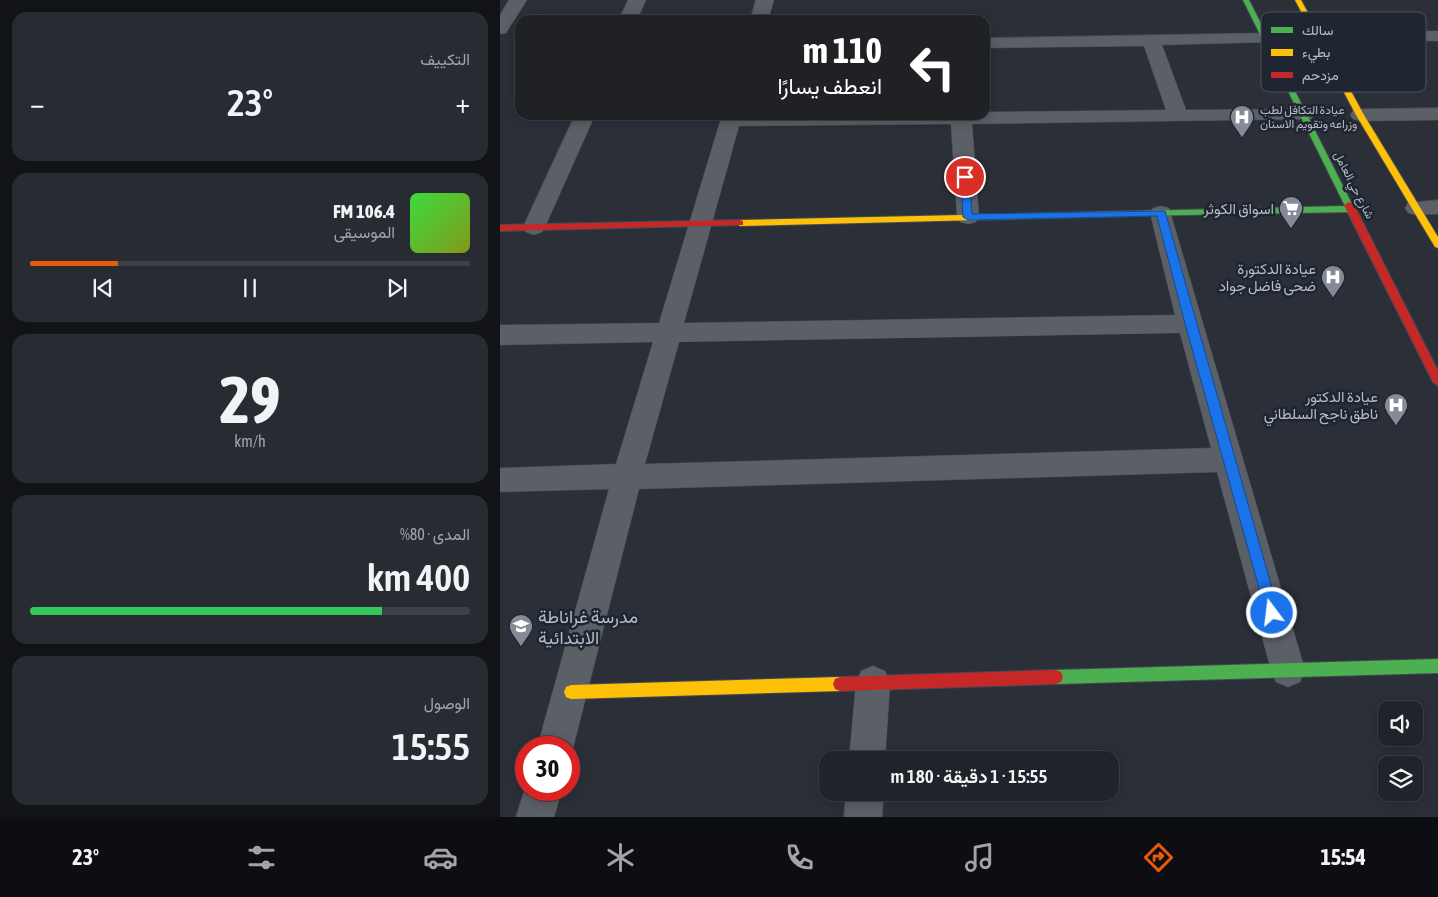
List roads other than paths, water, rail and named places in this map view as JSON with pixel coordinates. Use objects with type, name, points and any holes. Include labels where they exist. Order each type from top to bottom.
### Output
[{"type":"street","points":[[500,29],[518,0]]},
{"type":"street","points":[[630,15],[637,0]]},
{"type":"street","points":[[760,15],[765,0]]},
{"type":"street","name":"شارع حي العامل","points":[[1246,0],[1261,30]]},
{"type":"street","points":[[1298,0],[1304,12]]},
{"type":"street","points":[[990,43],[1261,38]]},
{"type":"street","points":[[1151,40],[1178,115]]},
{"type":"street","name":"شارع حي العامل","points":[[1292,92],[1438,382]]},
{"type":"street","points":[[1347,92],[1438,245]]},
{"type":"street","points":[[1360,115],[1438,114]]},
{"type":"street","points":[[990,118],[1304,115]]},
{"type":"street","points":[[534,227],[583,120]]},
{"type":"street","points":[[558,736],[627,477],[730,120]]},
{"type":"street","points":[[961,120],[968,217]]},
{"type":"street","points":[[1416,208],[1438,207]]},
{"type":"street","points":[[500,228],[701,222],[1352,209]]},
{"type":"street","points":[[1161,213],[1190,324],[1288,670]]},
{"type":"street","points":[[500,335],[1190,324]]},
{"type":"street","points":[[500,480],[1230,460]]},
{"type":"street","points":[[570,692],[1438,666]]},
{"type":"street","points":[[868,751],[872,683]]},
{"type":"street","points":[[535,817],[540,801]]},
{"type":"street","points":[[863,817],[864,801]]},
{"type":"place","name":"عيادة التكافل لطب وزراعه وتقويم الاسنان","points":[[1242,138]]},
{"type":"place","name":"اسواق الكوثر","points":[[1291,229]]},
{"type":"place","name":"عيادة الدكتورة ضحى فاضل جواد","points":[[1333,298]]},
{"type":"place","name":"عيادة الدكتور ناطق ناجح السلطاني","points":[[1396,426]]},
{"type":"place","name":"مدرسة غراناطة الابتدائية","points":[[521,647]]}]
